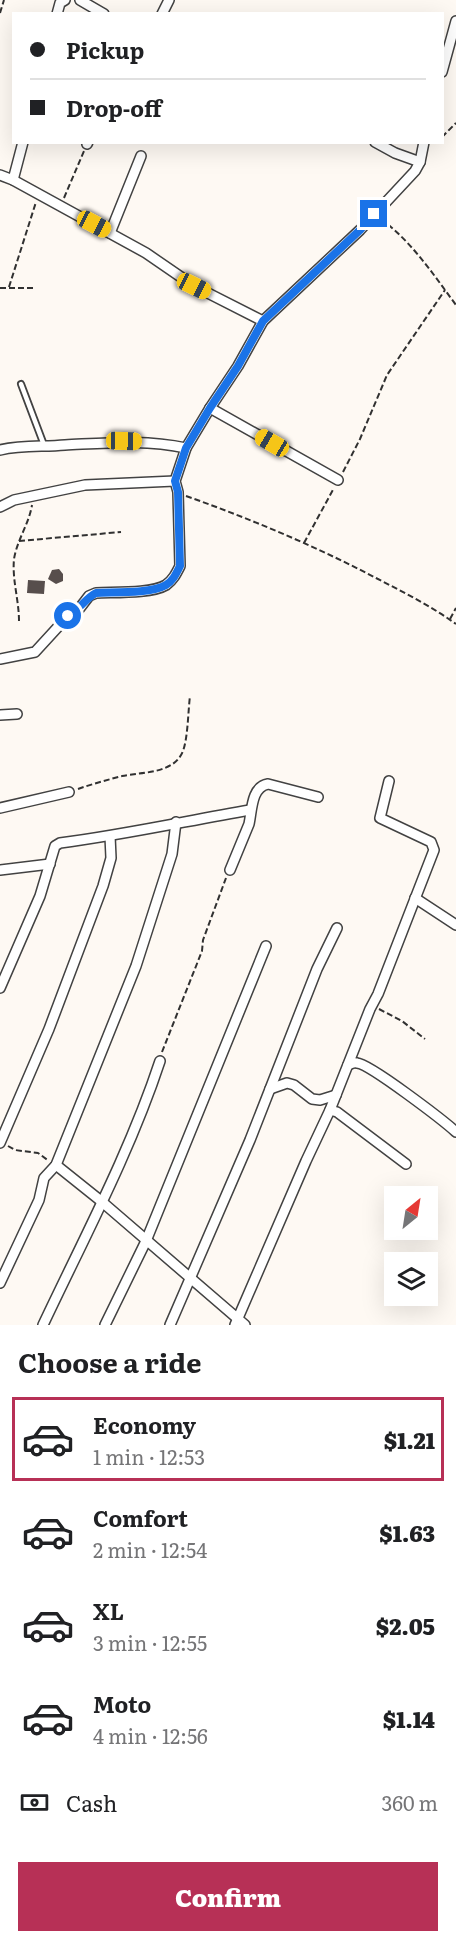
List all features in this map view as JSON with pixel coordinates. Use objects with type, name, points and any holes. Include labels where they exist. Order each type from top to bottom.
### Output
[{"type":"street","points":[[58,12],[60,3],[65,0]]},
{"type":"street","points":[[80,0],[101,12]]},
{"type":"street","points":[[444,65],[456,21]]},
{"type":"street","points":[[13,180],[22,144]]},
{"type":"street","points":[[378,144],[394,153],[420,162]]},
{"type":"street","points":[[0,659],[35,652],[68,616],[79,609],[89,596],[96,593],[154,589],[166,585],[175,577],[180,566],[178,492],[175,481],[186,448],[238,366],[263,321],[360,230],[415,171],[420,162],[424,144]]},
{"type":"street","points":[[110,233],[141,156]]},
{"type":"street","points":[[0,175],[146,253],[194,286],[263,321]]},
{"type":"street","points":[[210,408],[338,480]]},
{"type":"street","points":[[0,450],[19,446],[145,442],[186,448]]},
{"type":"street","points":[[0,507],[14,500],[33,498],[85,485],[175,481]]},
{"type":"street","points":[[0,715],[17,714]]},
{"type":"street","points":[[56,1165],[101,1201],[240,1323],[378,994],[434,846],[431,842],[380,818],[389,782]]},
{"type":"street","points":[[230,870],[249,824],[250,810],[259,788],[268,784],[318,797]]},
{"type":"street","points":[[0,808],[69,792]]},
{"type":"street","points":[[0,988],[40,896],[52,850],[60,843],[250,810]]},
{"type":"street","points":[[0,1284],[39,1200],[44,1178],[56,1165],[136,966],[172,854],[176,822]]},
{"type":"street","points":[[1,1141],[49,1029],[96,906],[111,858],[110,836]]},
{"type":"street","points":[[0,870],[50,864]]},
{"type":"street","points":[[415,898],[456,925]]},
{"type":"street","points":[[170,1325],[270,1089],[317,969],[337,928]]},
{"type":"street","points":[[105,1325],[146,1241],[266,946]]},
{"type":"street","points":[[43,1325],[111,1184],[148,1097],[160,1061]]},
{"type":"street","points":[[348,1065],[356,1062],[364,1065],[456,1132]]},
{"type":"street","points":[[270,1089],[287,1083],[294,1085],[312,1099],[320,1100],[336,1095]]},
{"type":"street","points":[[330,1110],[337,1112],[406,1164]]},
{"type":"lane","points":[[21,384],[44,445]]},
{"type":"path","points":[[0,13],[4,0]]},
{"type":"path","points":[[444,135],[456,123]]},
{"type":"path","points":[[61,207],[87,144]]},
{"type":"path","points":[[9,287],[39,194]]},
{"type":"path","points":[[374,214],[414,249],[456,305]]},
{"type":"path","points":[[0,288],[33,288]]},
{"type":"path","points":[[304,543],[360,439],[387,375],[445,290]]},
{"type":"path","points":[[178,492],[304,543],[401,591],[456,624]]},
{"type":"path","points":[[19,621],[19,598],[15,588],[14,558],[30,517],[33,498]]},
{"type":"path","points":[[19,541],[121,532]]},
{"type":"path","points":[[450,620],[456,608]]},
{"type":"path","points":[[69,792],[122,776],[148,773],[173,764],[184,750],[190,696]]},
{"type":"path","points":[[160,1061],[230,870]]},
{"type":"path","points":[[370,1009],[378,1008],[386,1012],[425,1039]]},
{"type":"path","points":[[1,1141],[15,1150],[38,1153],[56,1165]]},
{"type":"building","points":[[59,569],[63,574],[63,581],[56,584],[48,579],[52,570]]},
{"type":"building","points":[[28,580],[45,581],[44,594],[27,593]]},
{"type":"route","points":[[68,616],[79,609],[89,596],[96,593],[154,589],[166,585],[175,577],[180,566],[178,492],[175,481],[186,448],[238,366],[263,321],[360,230],[374,214]]}]
